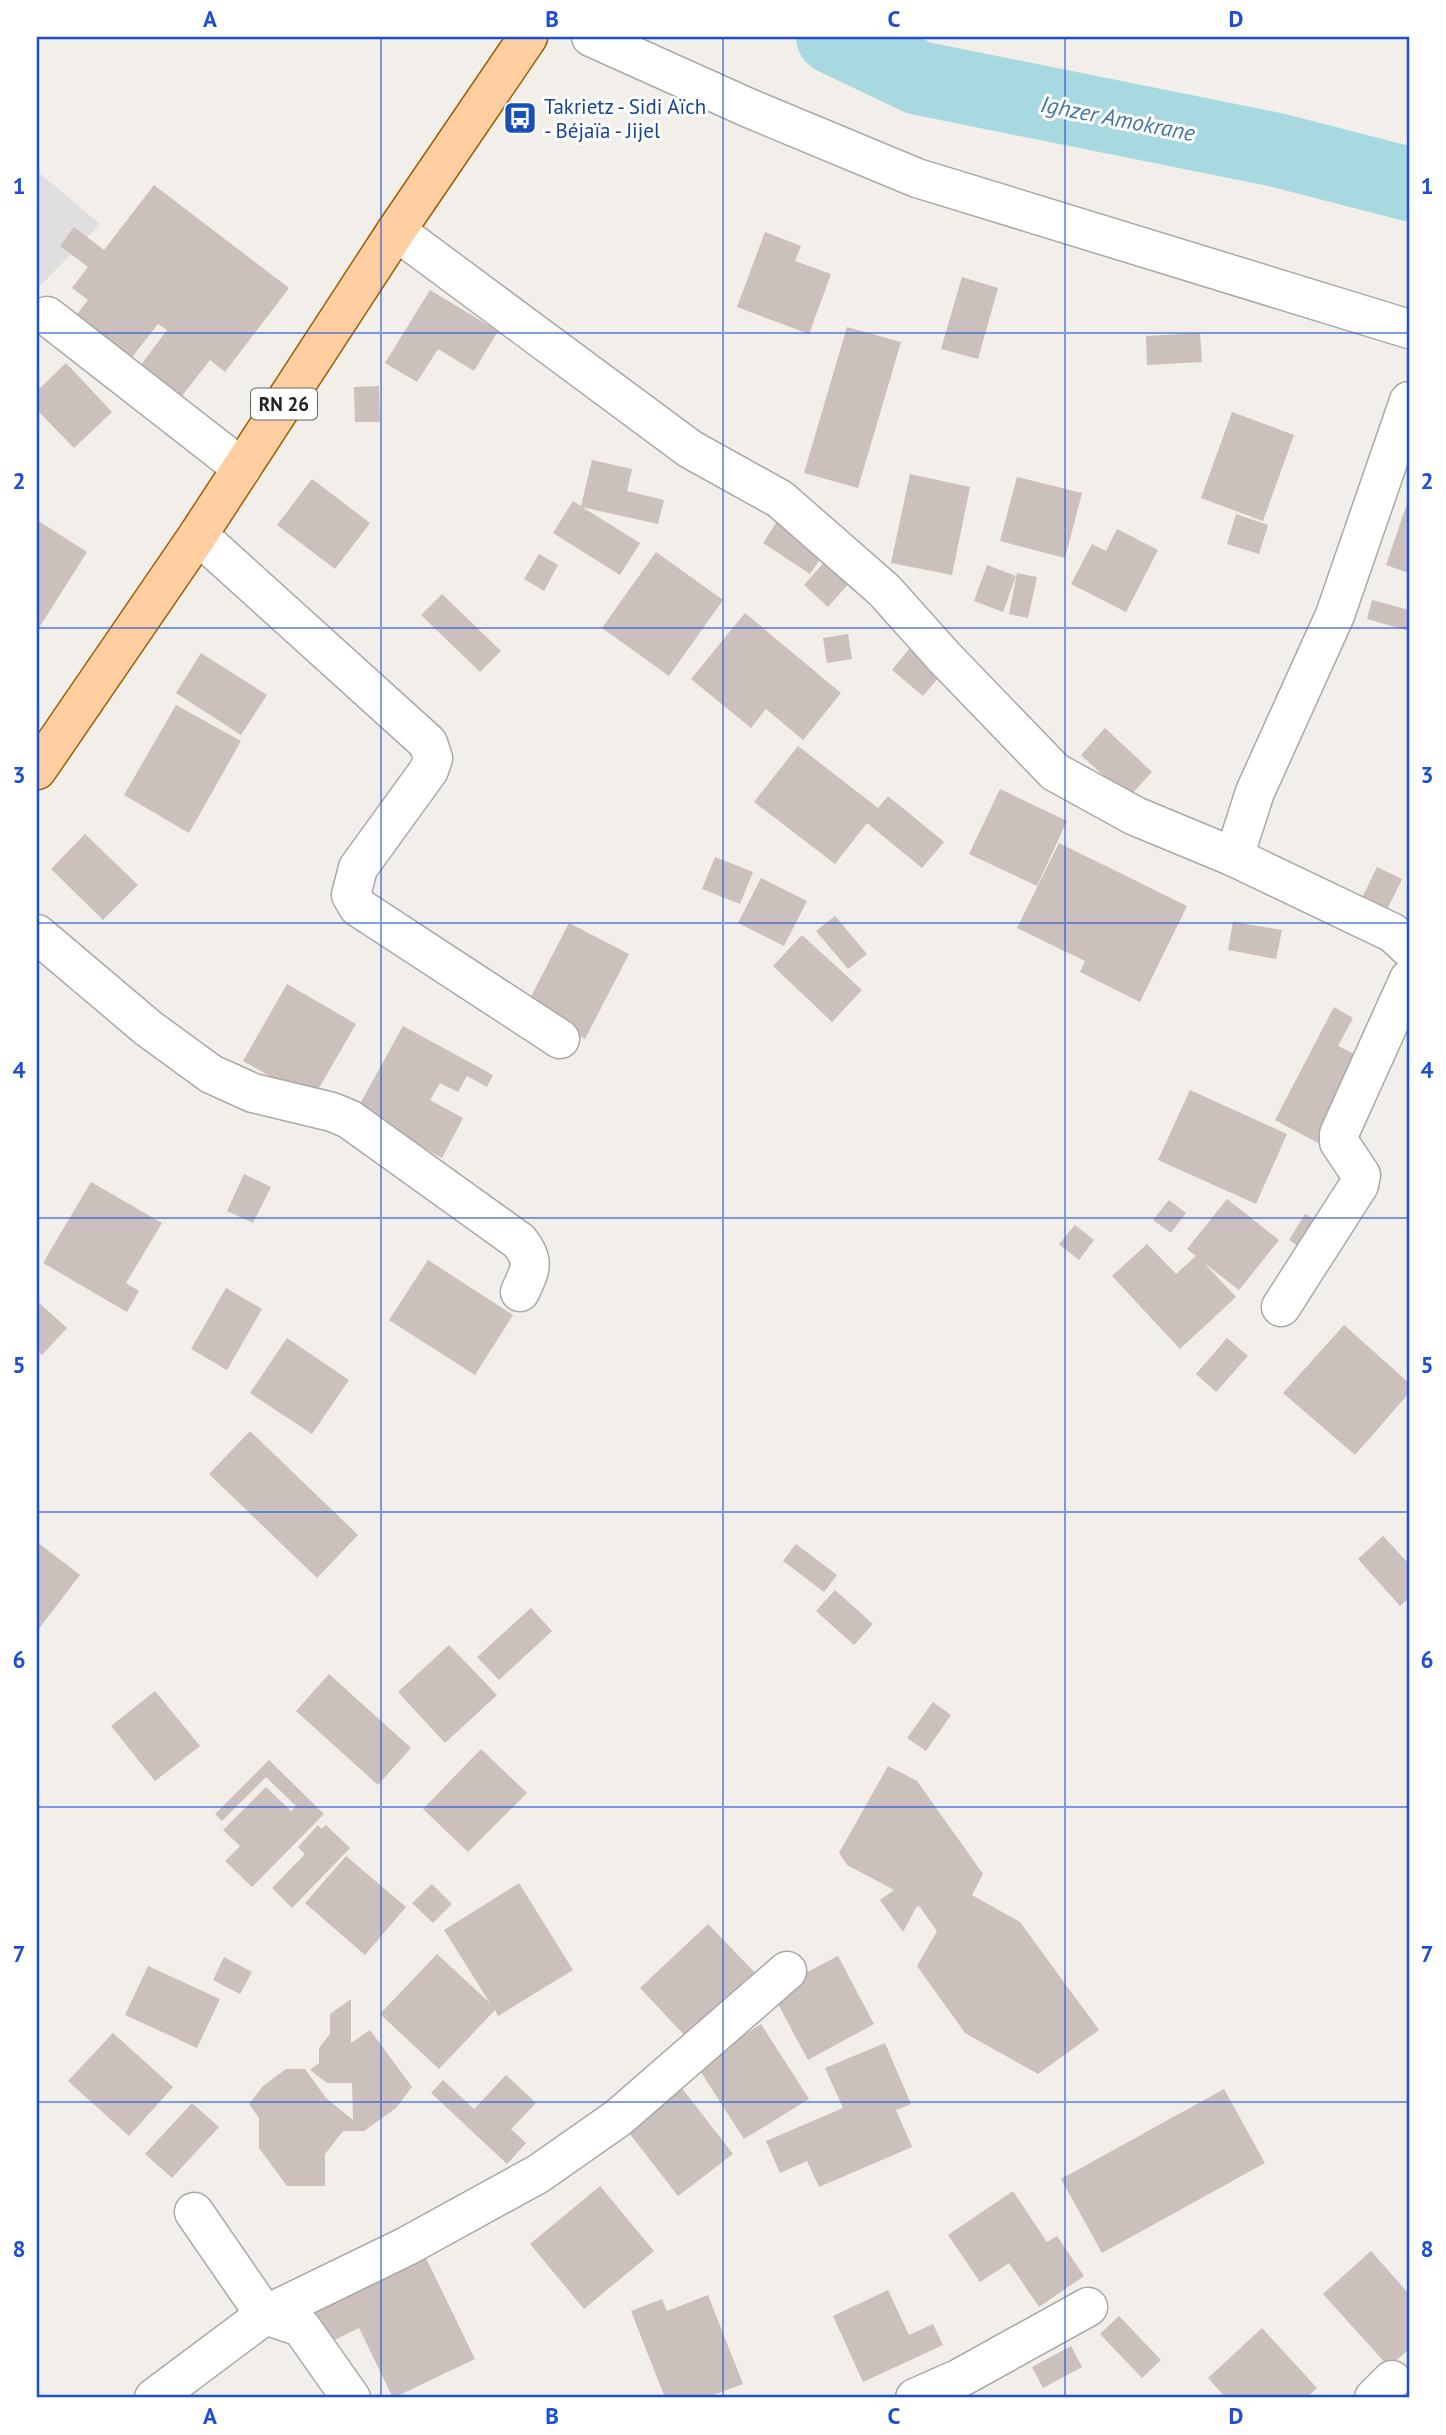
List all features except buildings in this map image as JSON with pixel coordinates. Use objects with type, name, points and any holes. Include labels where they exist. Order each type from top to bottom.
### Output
[{"type":"main road","name":"RN 26","points":[[37,770],[198,535],[396,231],[528,37]]},
{"type":"street","points":[[591,37],[751,109],[917,178],[1409,330]]},
{"type":"street","points":[[396,231],[690,449],[780,499],[884,590],[944,657],[1055,772],[1135,816],[1234,857],[1393,933],[1409,948]]},
{"type":"street","points":[[47,316],[242,468]]},
{"type":"street","points":[[1234,857],[1255,792],[1335,615],[1409,401]]},
{"type":"street","points":[[198,535],[428,743],[433,758],[429,770],[358,868],[351,895],[359,906],[559,1039]]},
{"type":"street","points":[[37,934],[148,1028],[211,1074],[253,1093],[332,1112],[349,1119],[519,1241],[528,1252],[531,1267],[520,1292]]},
{"type":"street","points":[[1281,1307],[1359,1185],[1361,1175],[1339,1142],[1339,1134],[1409,979]]},
{"type":"street","points":[[154,2398],[265,2315],[407,2246],[538,2174],[618,2119],[787,1971]]},
{"type":"street","points":[[194,2212],[265,2315],[301,2327],[351,2398]]},
{"type":"street","points":[[915,2398],[958,2378],[1088,2307]]},
{"type":"shaded area","points":[[37,171],[100,224],[37,289]]},
{"type":"waterway","name":"Ighzer Amokrane","points":[[833,37],[919,78],[1277,150],[1409,184]]},
{"type":"place","name":"Takrietz - Sidi Aïch - Béjaïa - Jijel","points":[[520,118]]}]
